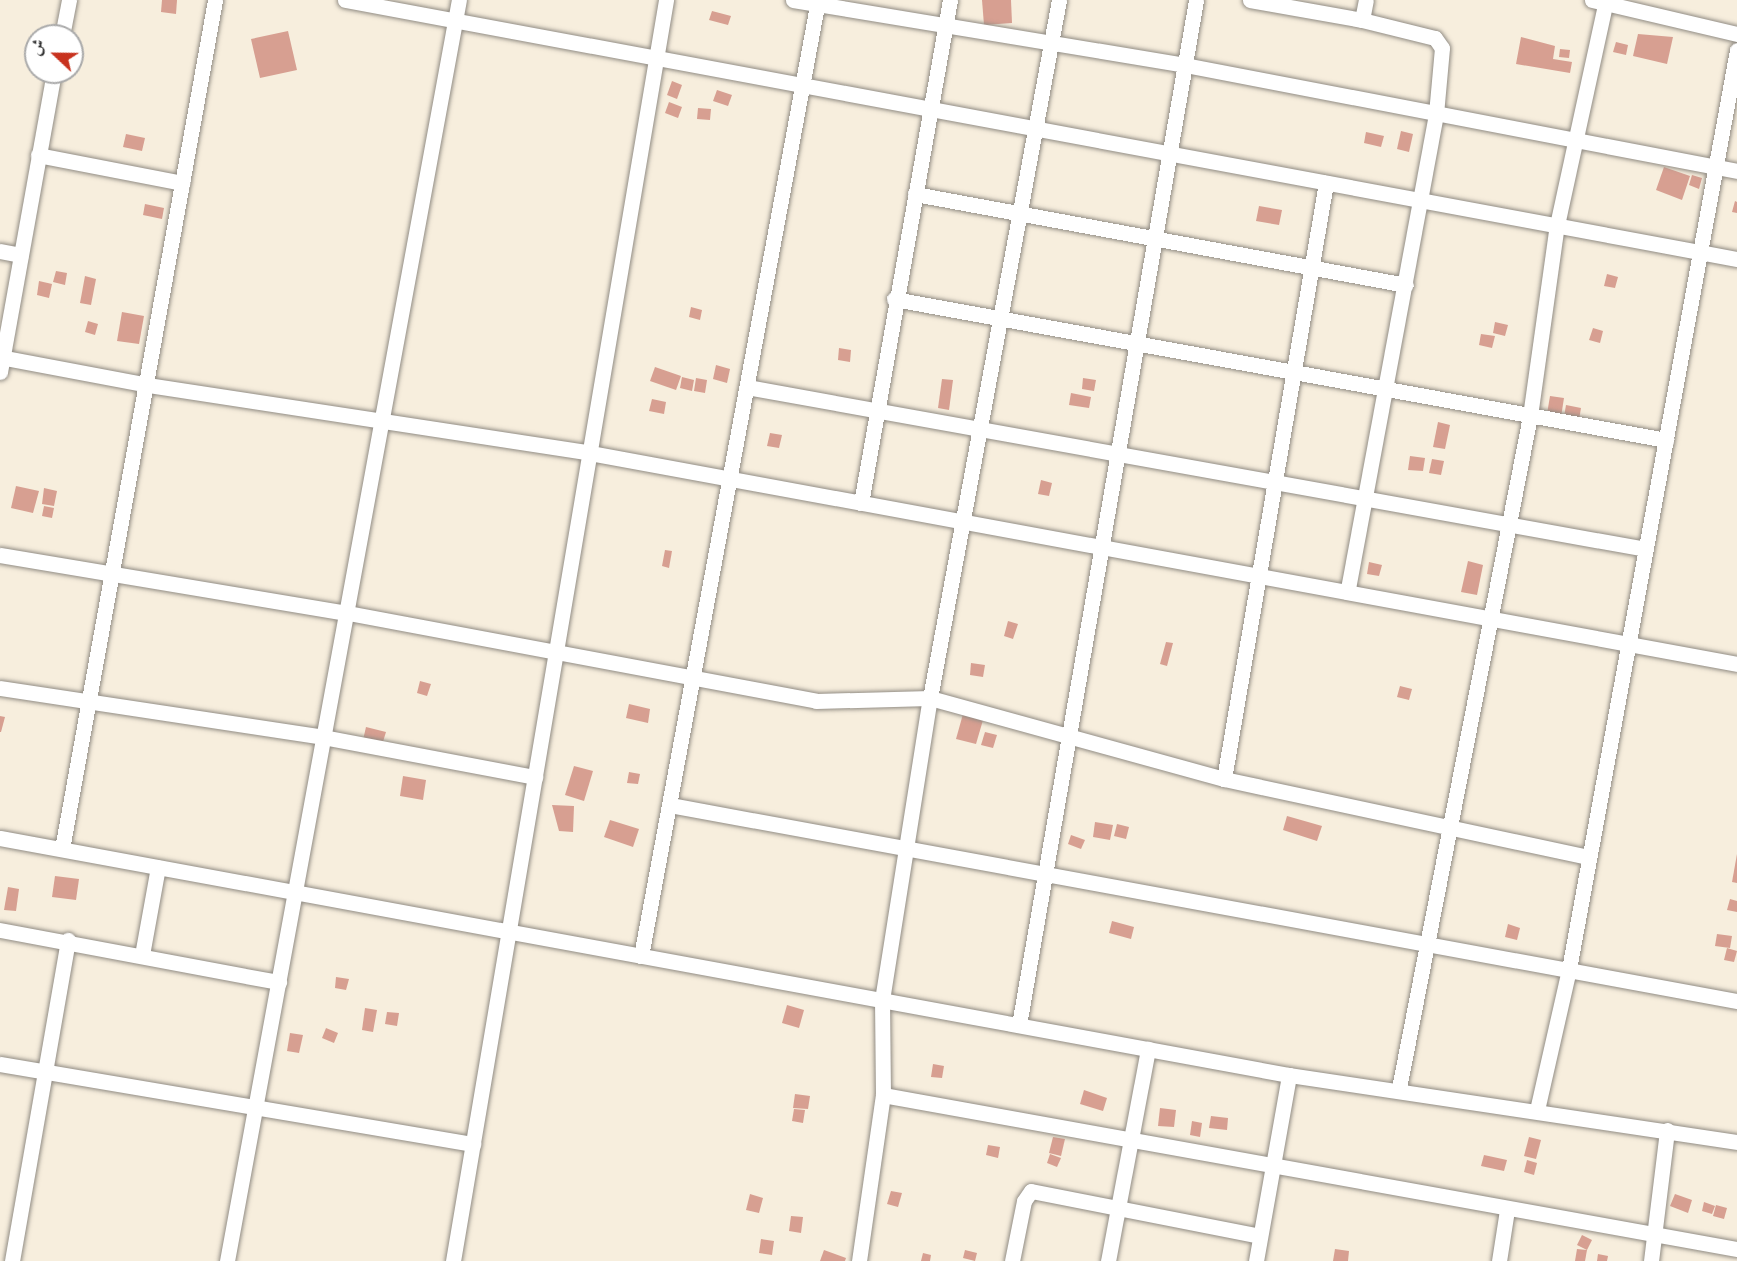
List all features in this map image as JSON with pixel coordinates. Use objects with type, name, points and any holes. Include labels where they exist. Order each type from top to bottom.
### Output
[{"type":"street","points":[[64,24],[69,0]]},
{"type":"street","points":[[62,849],[109,572],[148,385],[215,0]]},
{"type":"street","points":[[345,0],[799,87],[1421,199],[1737,259]]},
{"type":"street","points":[[226,1261],[348,613],[459,0]]},
{"type":"street","points":[[453,1261],[666,0]]},
{"type":"street","points":[[793,0],[1185,65],[1737,171]]},
{"type":"street","points":[[861,503],[894,299],[950,0]]},
{"type":"street","points":[[859,1261],[883,1095],[882,1000],[909,852],[930,698],[962,520],[983,429],[1034,130],[1059,0]]},
{"type":"street","points":[[1019,1025],[1047,878],[1101,547],[1196,0]]},
{"type":"street","points":[[1250,0],[1362,20],[1440,42],[1436,114],[1406,285],[1347,592]]},
{"type":"street","points":[[1362,20],[1366,0]]},
{"type":"street","points":[[1399,1088],[1510,524],[1530,416],[1557,225],[1576,140],[1601,1],[1737,34]]},
{"type":"street","points":[[641,956],[747,387],[799,87],[818,3]]},
{"type":"street","points":[[1537,1110],[1569,969],[1700,252],[1733,91],[1737,50]]},
{"type":"street","points":[[52,84],[1,362],[590,453],[1737,664]]},
{"type":"street","points":[[38,155],[182,183]]},
{"type":"street","points":[[1224,779],[1326,183]]},
{"type":"street","points":[[915,194],[1406,285]]},
{"type":"street","points":[[0,251],[21,255]]},
{"type":"street","points":[[894,299],[1002,321],[1666,440]]},
{"type":"street","points":[[747,387],[1646,549]]},
{"type":"street","points":[[0,555],[348,613],[816,701],[930,698],[1069,740],[1224,779],[1449,825],[1589,857]]},
{"type":"street","points":[[0,688],[323,737],[535,777]]},
{"type":"street","points":[[670,805],[1047,878],[1428,943],[1737,1001]]},
{"type":"street","points":[[0,838],[1289,1075],[1399,1088],[1737,1142]]},
{"type":"street","points":[[142,955],[158,867]]},
{"type":"street","points":[[0,930],[68,940],[279,982]]},
{"type":"street","points":[[12,1261],[68,940]]},
{"type":"street","points":[[1108,1261],[1148,1049]]},
{"type":"street","points":[[0,1064],[472,1144]]},
{"type":"street","points":[[1256,1261],[1289,1075]]},
{"type":"street","points":[[883,1095],[1129,1143],[1275,1162],[1507,1210],[1737,1249]]},
{"type":"street","points":[[1651,1261],[1656,1236],[1667,1130]]},
{"type":"street","points":[[1012,1261],[1024,1201],[1031,1191],[1118,1211],[1260,1236]]},
{"type":"street","points":[[1499,1261],[1507,1210]]},
{"type":"building","points":[[162,0],[177,0],[176,14],[161,12]]},
{"type":"building","points":[[982,0],[1011,0],[1012,23],[984,25]]},
{"type":"building","points":[[712,11],[731,16],[728,25],[709,20]]},
{"type":"building","points":[[288,31],[297,70],[260,78],[251,39]]},
{"type":"building","points":[[1638,34],[1673,37],[1667,64],[1633,56]]},
{"type":"building","points":[[1521,37],[1555,46],[1553,59],[1572,62],[1570,73],[1516,64]]},
{"type":"building","points":[[1616,42],[1628,45],[1626,55],[1613,52]]},
{"type":"building","points":[[1560,49],[1570,50],[1569,58],[1559,57]]},
{"type":"building","points":[[672,81],[682,85],[677,99],[667,95]]},
{"type":"building","points":[[717,90],[732,95],[728,106],[713,101]]},
{"type":"building","points":[[669,102],[682,107],[678,118],[665,113]]},
{"type":"building","points":[[698,108],[711,109],[710,120],[697,119]]},
{"type":"building","points":[[1401,131],[1413,134],[1409,152],[1397,149]]},
{"type":"building","points":[[1366,132],[1384,136],[1381,147],[1364,143]]},
{"type":"building","points":[[126,134],[145,138],[142,151],[123,147]]},
{"type":"building","points":[[1664,167],[1690,176],[1682,200],[1656,190]]},
{"type":"building","points":[[1692,175],[1702,178],[1699,189],[1689,185]]},
{"type":"building","points":[[1735,201],[1737,202],[1737,213],[1732,212]]},
{"type":"building","points":[[145,204],[164,208],[162,219],[143,215]]},
{"type":"building","points":[[1259,206],[1282,210],[1279,225],[1256,221]]},
{"type":"building","points":[[56,271],[67,273],[65,285],[53,282]]},
{"type":"building","points":[[1607,274],[1618,277],[1615,288],[1604,286]]},
{"type":"building","points":[[85,276],[96,279],[91,305],[80,303]]},
{"type":"building","points":[[39,281],[52,284],[49,298],[37,295]]},
{"type":"building","points":[[691,307],[702,310],[700,320],[689,317]]},
{"type":"building","points":[[122,312],[144,316],[139,344],[117,341]]},
{"type":"building","points":[[88,321],[98,324],[95,335],[85,332]]},
{"type":"building","points":[[1495,322],[1508,325],[1505,336],[1493,333]]},
{"type":"building","points":[[1593,328],[1603,331],[1600,343],[1589,340]]},
{"type":"building","points":[[1481,334],[1495,336],[1492,348],[1479,345]]},
{"type":"building","points":[[839,348],[851,350],[850,362],[838,360]]},
{"type":"building","points":[[716,365],[730,369],[727,383],[713,379]]},
{"type":"building","points":[[655,367],[681,376],[676,390],[650,381]]},
{"type":"building","points":[[682,377],[694,380],[692,391],[680,388]]},
{"type":"building","points":[[696,378],[707,380],[705,393],[694,391]]},
{"type":"building","points":[[1083,378],[1096,380],[1094,391],[1082,389]]},
{"type":"building","points":[[942,379],[953,380],[949,410],[938,408]]},
{"type":"building","points":[[1071,393],[1091,397],[1089,408],[1069,405]]},
{"type":"building","points":[[1550,396],[1564,398],[1561,417],[1547,414]]},
{"type":"building","points":[[652,399],[666,402],[664,414],[649,411]]},
{"type":"building","points":[[1566,405],[1581,408],[1579,420],[1564,417]]},
{"type":"building","points":[[1438,422],[1450,425],[1445,449],[1433,447]]},
{"type":"building","points":[[770,433],[782,435],[779,448],[767,446]]},
{"type":"building","points":[[1410,456],[1425,458],[1423,471],[1408,470]]},
{"type":"building","points":[[1432,459],[1444,461],[1441,475],[1429,473]]},
{"type":"building","points":[[1041,480],[1052,483],[1049,496],[1038,494]]},
{"type":"building","points":[[16,486],[39,491],[33,513],[11,508]]},
{"type":"building","points":[[44,488],[57,491],[54,506],[42,504]]},
{"type":"building","points":[[44,506],[54,508],[52,518],[42,516]]},
{"type":"building","points":[[665,550],[672,551],[669,568],[662,566]]},
{"type":"building","points":[[1468,561],[1483,565],[1477,595],[1461,592]]},
{"type":"building","points":[[1369,562],[1382,565],[1379,576],[1367,574]]},
{"type":"building","points":[[1008,621],[1018,624],[1013,639],[1004,636]]},
{"type":"building","points":[[1166,642],[1173,643],[1167,666],[1160,664]]},
{"type":"building","points":[[971,663],[985,665],[983,677],[970,675]]},
{"type":"building","points":[[420,681],[431,684],[427,696],[417,693]]},
{"type":"building","points":[[1400,686],[1412,689],[1409,700],[1397,697]]},
{"type":"building","points":[[629,704],[650,709],[648,723],[626,718]]},
{"type":"building","points":[[963,714],[983,720],[976,744],[956,739]]},
{"type":"building","points":[[0,716],[5,717],[1,732],[0,732]]},
{"type":"building","points":[[366,727],[386,732],[382,745],[363,740]]},
{"type":"building","points":[[985,732],[997,735],[993,748],[981,745]]},
{"type":"building","points":[[574,766],[593,771],[584,801],[565,795]]},
{"type":"building","points":[[629,772],[640,774],[638,784],[627,783]]},
{"type":"building","points":[[403,776],[426,780],[423,800],[400,796]]},
{"type":"building","points":[[552,805],[574,806],[573,832],[559,831]]},
{"type":"building","points":[[1287,816],[1322,826],[1317,841],[1283,830]]},
{"type":"building","points":[[610,820],[639,829],[633,847],[604,837]]},
{"type":"building","points":[[1095,822],[1113,825],[1110,840],[1093,837]]},
{"type":"building","points":[[1117,824],[1129,827],[1126,839],[1114,836]]},
{"type":"building","points":[[1071,835],[1085,840],[1081,849],[1068,844]]},
{"type":"building","points":[[1737,854],[1737,883],[1732,882]]},
{"type":"building","points":[[55,876],[79,879],[76,900],[52,897]]},
{"type":"building","points":[[8,887],[19,889],[16,911],[4,910]]},
{"type":"building","points":[[1730,899],[1737,901],[1737,912],[1727,910]]},
{"type":"building","points":[[1112,921],[1134,927],[1131,939],[1109,933]]},
{"type":"building","points":[[1508,924],[1520,928],[1517,940],[1505,937]]},
{"type":"building","points":[[1717,934],[1732,936],[1730,948],[1715,946]]},
{"type":"building","points":[[1727,948],[1737,951],[1734,962],[1724,960]]},
{"type":"building","points":[[336,977],[349,979],[346,990],[335,988]]},
{"type":"building","points":[[787,1005],[804,1010],[799,1028],[782,1023]]},
{"type":"building","points":[[365,1008],[377,1010],[373,1032],[362,1030]]},
{"type":"building","points":[[387,1012],[399,1013],[397,1026],[385,1024]]},
{"type":"building","points":[[326,1028],[338,1033],[334,1043],[322,1038]]},
{"type":"building","points":[[290,1033],[303,1035],[299,1053],[287,1051]]},
{"type":"building","points":[[933,1064],[944,1066],[942,1078],[931,1077]]},
{"type":"building","points":[[1084,1090],[1107,1098],[1103,1111],[1080,1104]]},
{"type":"building","points":[[795,1094],[810,1096],[808,1109],[793,1108]]},
{"type":"building","points":[[1160,1108],[1176,1110],[1174,1127],[1158,1126]]},
{"type":"building","points":[[794,1109],[805,1110],[803,1123],[792,1121]]},
{"type":"building","points":[[1211,1116],[1228,1118],[1227,1130],[1209,1128]]},
{"type":"building","points":[[1192,1121],[1202,1123],[1200,1137],[1190,1135]]},
{"type":"building","points":[[1053,1137],[1065,1139],[1061,1156],[1049,1153]]},
{"type":"building","points":[[1529,1137],[1541,1140],[1536,1159],[1524,1156]]},
{"type":"building","points":[[988,1145],[1000,1147],[998,1158],[986,1155]]},
{"type":"building","points":[[1050,1154],[1061,1158],[1057,1167],[1047,1163]]},
{"type":"building","points":[[1484,1155],[1507,1160],[1504,1171],[1481,1166]]},
{"type":"building","points":[[1527,1160],[1537,1163],[1534,1175],[1524,1172]]},
{"type":"building","points":[[891,1191],[902,1193],[898,1207],[887,1204]]},
{"type":"building","points":[[750,1194],[763,1198],[759,1213],[746,1210]]},
{"type":"building","points":[[1675,1194],[1692,1200],[1688,1213],[1670,1206]]},
{"type":"building","points":[[1704,1202],[1715,1206],[1712,1214],[1702,1211]]},
{"type":"building","points":[[1716,1205],[1727,1208],[1724,1219],[1713,1216]]},
{"type":"building","points":[[791,1216],[803,1217],[801,1233],[789,1231]]},
{"type":"building","points":[[1582,1235],[1592,1240],[1587,1250],[1577,1245]]},
{"type":"building","points":[[761,1239],[774,1241],[772,1255],[759,1253]]},
{"type":"building","points":[[1335,1249],[1349,1251],[1348,1261],[1333,1261]]},
{"type":"building","points":[[1577,1249],[1587,1250],[1585,1261],[1575,1261]]},
{"type":"building","points":[[824,1250],[846,1258],[845,1261],[820,1261]]},
{"type":"building","points":[[965,1250],[977,1253],[975,1261],[963,1258]]},
{"type":"building","points":[[923,1253],[931,1255],[930,1261],[921,1261]]},
{"type":"building","points":[[1598,1254],[1608,1256],[1607,1261],[1597,1261]]}]
